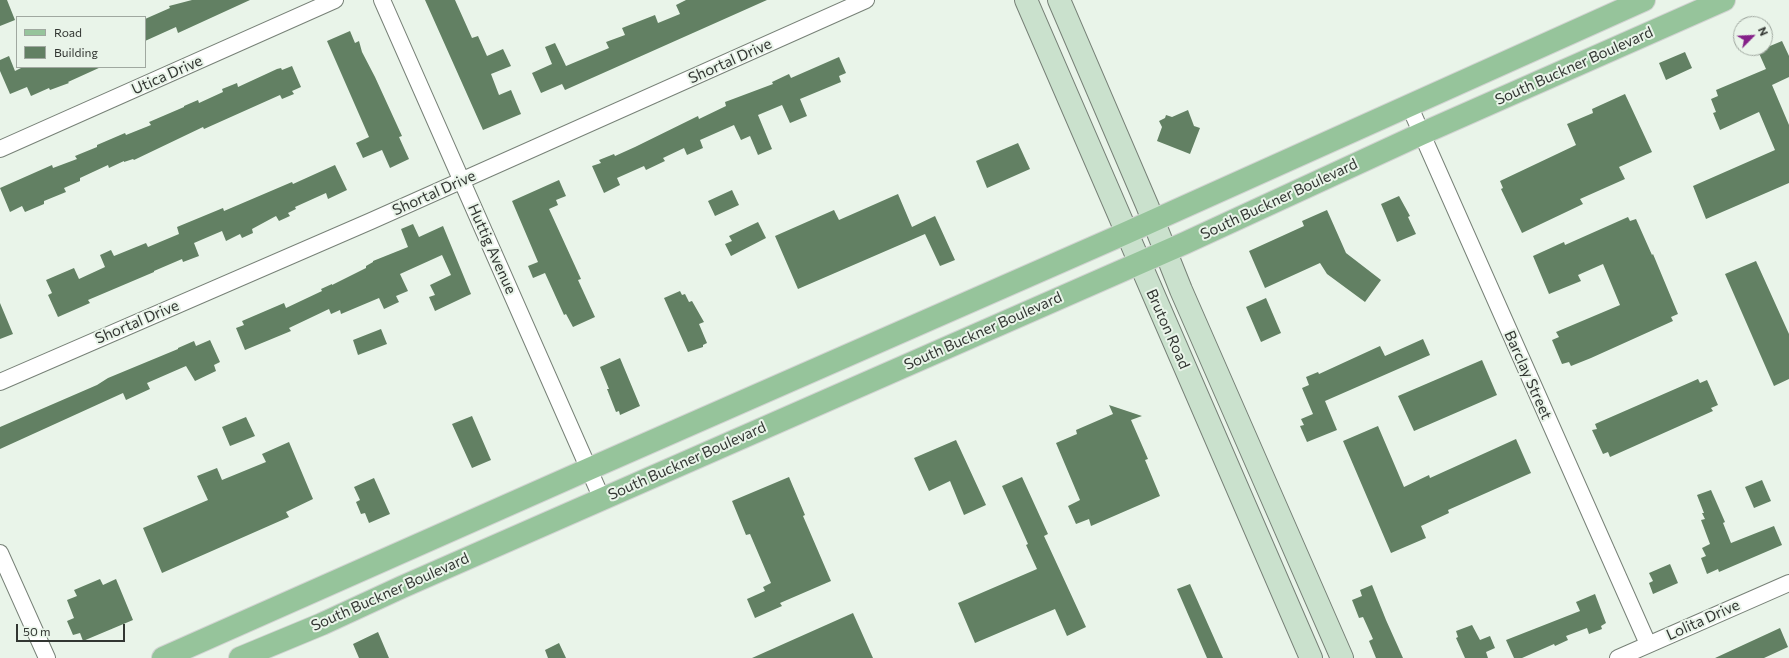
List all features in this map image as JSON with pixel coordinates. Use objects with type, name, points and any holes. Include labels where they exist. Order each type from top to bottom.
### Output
[{"type":"main road","name":"Bruton Road","points":[[1026,0],[1311,658]]},
{"type":"main road","name":"Bruton Road","points":[[1059,0],[1147,205],[1164,251],[1337,656]]},
{"type":"main road","name":"South Buckner Boulevard","points":[[163,658],[589,468],[1126,233],[1644,0]]},
{"type":"main road","name":"South Buckner Boulevard","points":[[240,658],[322,624],[602,498],[1164,251],[1421,134],[1684,8],[1724,0]]},
{"type":"street","name":"Utica Drive","points":[[0,149],[334,0]]},
{"type":"street","name":"Huttig Avenue","points":[[382,0],[602,498]]},
{"type":"street","name":"Shortal Drive","points":[[0,382],[462,180],[866,0]]},
{"type":"street","name":"Barclay Street","points":[[1409,105],[1648,644]]},
{"type":"street","points":[[0,553],[47,658]]},
{"type":"street","name":"Lolita Drive","points":[[1618,658],[1789,583]]},
{"type":"building","points":[[0,0],[7,0],[15,20],[0,26]]},
{"type":"building","points":[[192,0],[250,0],[178,33],[176,27],[146,41],[146,19],[170,8],[169,6]]},
{"type":"building","points":[[425,0],[455,0],[472,38],[478,36],[487,56],[503,49],[511,66],[491,74],[499,95],[511,90],[521,114],[483,130]]},
{"type":"building","points":[[686,0],[767,0],[565,90],[562,84],[541,93],[532,73],[552,64],[545,47],[555,43],[566,66],[609,48],[606,42],[625,35],[622,28],[655,15],[658,23],[680,14],[676,5]]},
{"type":"building","points":[[350,31],[355,43],[359,41],[362,52],[402,136],[399,137],[409,159],[390,168],[382,150],[363,158],[356,143],[369,137],[327,41]]},
{"type":"building","points":[[1782,41],[1789,56],[1789,77],[1772,85],[1789,125],[1789,183],[1706,219],[1693,186],[1775,150],[1759,112],[1720,130],[1713,113],[1716,112],[1711,99],[1718,96],[1716,90],[1766,69],[1760,56],[1773,56],[1773,45]]},
{"type":"building","points":[[1685,52],[1692,68],[1666,80],[1659,63]]},
{"type":"building","points":[[9,56],[15,71],[21,68],[99,68],[68,82],[69,83],[50,90],[49,88],[31,96],[27,87],[10,94],[0,71],[0,60]]},
{"type":"building","points":[[839,57],[846,73],[839,76],[841,82],[800,99],[807,116],[790,123],[782,105],[758,115],[772,149],[758,155],[750,136],[741,140],[734,125],[700,140],[703,148],[687,155],[684,148],[663,158],[665,161],[646,170],[644,166],[617,178],[620,185],[604,193],[592,166],[601,163],[599,160],[614,154],[615,156],[698,116],[699,119],[726,106],[725,102],[773,84],[772,82],[789,74],[791,78]]},
{"type":"building","points":[[292,66],[301,87],[292,91],[294,94],[282,99],[280,95],[204,129],[203,127],[134,160],[124,161],[109,168],[108,165],[80,178],[80,181],[64,188],[66,192],[44,201],[44,204],[25,212],[22,206],[10,212],[0,188],[52,165],[53,168],[77,159],[75,156],[97,147],[97,145],[125,133],[126,135],[151,125],[149,122],[198,100],[199,103],[223,92],[222,89],[237,83],[238,87],[277,69],[281,68],[282,70]]},
{"type":"building","points":[[1625,94],[1652,152],[1619,167],[1625,179],[1580,199],[1583,204],[1522,233],[1501,189],[1503,188],[1500,181],[1576,145],[1567,124],[1593,113],[1592,109]]},
{"type":"building","points":[[1188,110],[1194,126],[1200,128],[1190,154],[1157,141],[1162,127],[1159,121],[1165,118],[1166,115],[1172,117]]},
{"type":"building","points":[[1018,143],[1030,169],[987,188],[976,161]]},
{"type":"building","points":[[335,165],[347,190],[328,199],[326,193],[295,207],[296,209],[288,213],[290,216],[279,221],[276,216],[252,229],[253,233],[242,238],[240,234],[226,241],[222,231],[194,243],[199,256],[183,262],[182,259],[154,271],[88,300],[90,303],[58,317],[48,295],[52,293],[46,280],[74,268],[79,279],[105,267],[100,255],[111,250],[114,256],[146,243],[148,247],[179,234],[177,227],[223,208],[224,211],[292,182],[293,184]]},
{"type":"building","points":[[559,180],[566,196],[556,200],[558,205],[549,209],[581,279],[578,280],[595,317],[573,327],[566,314],[564,315],[545,273],[533,278],[528,266],[538,262],[512,201]]},
{"type":"building","points":[[732,190],[739,205],[715,216],[708,201]]},
{"type":"building","points":[[898,194],[912,227],[935,216],[955,260],[940,266],[925,234],[798,289],[775,236],[834,210],[839,220]]},
{"type":"building","points":[[1399,196],[1410,216],[1408,217],[1416,234],[1397,242],[1381,204]]},
{"type":"building","points":[[1327,210],[1346,253],[1381,280],[1365,302],[1327,274],[1320,263],[1265,288],[1249,251],[1304,226],[1302,221]]},
{"type":"building","points":[[1628,217],[1630,221],[1636,219],[1652,255],[1653,254],[1678,314],[1671,317],[1673,321],[1591,358],[1571,366],[1569,362],[1562,364],[1552,340],[1559,337],[1556,332],[1620,305],[1603,264],[1578,275],[1581,281],[1549,294],[1533,256],[1564,242],[1565,245]]},
{"type":"building","points":[[758,222],[766,238],[731,256],[725,244],[732,241],[729,236]]},
{"type":"building","points":[[413,224],[419,237],[443,226],[471,294],[435,311],[429,297],[435,295],[430,285],[451,275],[442,255],[400,274],[408,291],[396,296],[399,302],[384,309],[379,298],[341,314],[340,310],[331,314],[329,309],[289,328],[291,331],[245,350],[236,328],[244,325],[242,321],[284,303],[286,308],[322,291],[321,289],[366,268],[366,266],[373,261],[408,247],[401,229]]},
{"type":"building","points":[[1756,261],[1789,334],[1789,379],[1774,386],[1725,274]]},
{"type":"building","points":[[680,291],[682,295],[685,294],[689,302],[692,301],[704,322],[699,324],[707,343],[703,345],[703,347],[688,352],[664,298]]},
{"type":"building","points":[[1266,298],[1281,333],[1261,342],[1246,307]]},
{"type":"building","points":[[0,303],[13,334],[0,339]]},
{"type":"building","points":[[381,329],[387,344],[358,355],[353,340]]},
{"type":"building","points":[[1423,339],[1430,355],[1325,401],[1337,430],[1307,442],[1300,426],[1304,425],[1301,419],[1313,414],[1302,388],[1309,385],[1306,377],[1318,372],[1319,374],[1380,346],[1385,356]]},
{"type":"building","points":[[210,340],[220,362],[214,365],[216,371],[195,381],[186,366],[147,383],[150,389],[126,400],[123,393],[0,449],[0,427],[194,341],[196,346]]},
{"type":"building","points":[[620,358],[640,406],[620,415],[619,411],[616,412],[600,367]]},
{"type":"building","points":[[1482,360],[1497,395],[1414,431],[1398,396]]},
{"type":"building","points":[[1698,379],[1700,383],[1707,380],[1718,405],[1711,408],[1713,411],[1610,457],[1608,452],[1603,454],[1592,430],[1597,429],[1595,424]]},
{"type":"building","points":[[1109,405],[1142,416],[1131,420],[1148,459],[1145,460],[1160,496],[1091,526],[1089,519],[1076,524],[1068,506],[1080,500],[1056,443],[1077,434],[1076,430],[1113,414]]},
{"type":"building","points":[[472,416],[491,460],[472,468],[452,424]]},
{"type":"building","points":[[246,417],[255,436],[230,446],[222,427]]},
{"type":"building","points":[[1378,426],[1404,487],[1429,475],[1430,478],[1516,439],[1531,473],[1448,510],[1449,513],[1421,526],[1426,538],[1391,553],[1343,441]]},
{"type":"building","points":[[956,440],[986,505],[964,515],[950,481],[929,491],[914,458]]},
{"type":"building","points":[[289,442],[313,499],[286,512],[289,517],[162,573],[143,528],[208,500],[197,476],[217,468],[222,480],[266,462],[262,454]]},
{"type":"building","points":[[789,477],[805,515],[803,516],[831,581],[780,603],[782,606],[755,618],[747,599],[765,591],[763,587],[771,583],[750,534],[746,535],[732,501]]},
{"type":"building","points":[[1022,477],[1048,534],[1044,536],[1086,627],[1067,636],[1055,609],[975,643],[958,603],[1037,569],[1026,545],[1028,544],[1002,486]]},
{"type":"building","points":[[374,478],[390,514],[369,523],[365,513],[361,514],[356,502],[360,500],[354,487]]},
{"type":"building","points":[[1762,480],[1771,501],[1754,508],[1745,487]]},
{"type":"building","points":[[1711,490],[1725,522],[1723,523],[1731,543],[1774,526],[1782,545],[1719,572],[1718,569],[1707,574],[1701,558],[1706,556],[1702,548],[1710,544],[1701,520],[1705,519],[1697,495]]},
{"type":"building","points":[[1670,564],[1678,583],[1653,594],[1649,583],[1653,581],[1649,573]]},
{"type":"building","points":[[100,579],[103,585],[116,579],[133,620],[83,641],[80,633],[73,635],[67,621],[74,618],[67,600],[77,596],[74,590]]},
{"type":"building","points":[[1190,584],[1223,658],[1207,658],[1177,589]]},
{"type":"building","points":[[1372,585],[1403,658],[1376,658],[1369,641],[1373,639],[1363,617],[1359,618],[1352,600],[1362,596],[1360,590]]},
{"type":"building","points":[[1595,594],[1606,623],[1601,626],[1602,629],[1589,634],[1587,628],[1566,636],[1568,640],[1555,646],[1554,644],[1522,658],[1514,658],[1506,640],[1580,611],[1576,602]]},
{"type":"building","points":[[853,613],[873,658],[752,658]]},
{"type":"building","points":[[1472,625],[1480,640],[1490,636],[1495,648],[1486,652],[1488,658],[1465,658],[1456,638],[1458,637],[1456,631]]},
{"type":"building","points":[[1780,628],[1788,647],[1764,658],[1715,658]]},
{"type":"building","points":[[378,632],[389,658],[359,658],[353,644]]},
{"type":"building","points":[[559,643],[566,658],[548,658],[545,650]]}]
